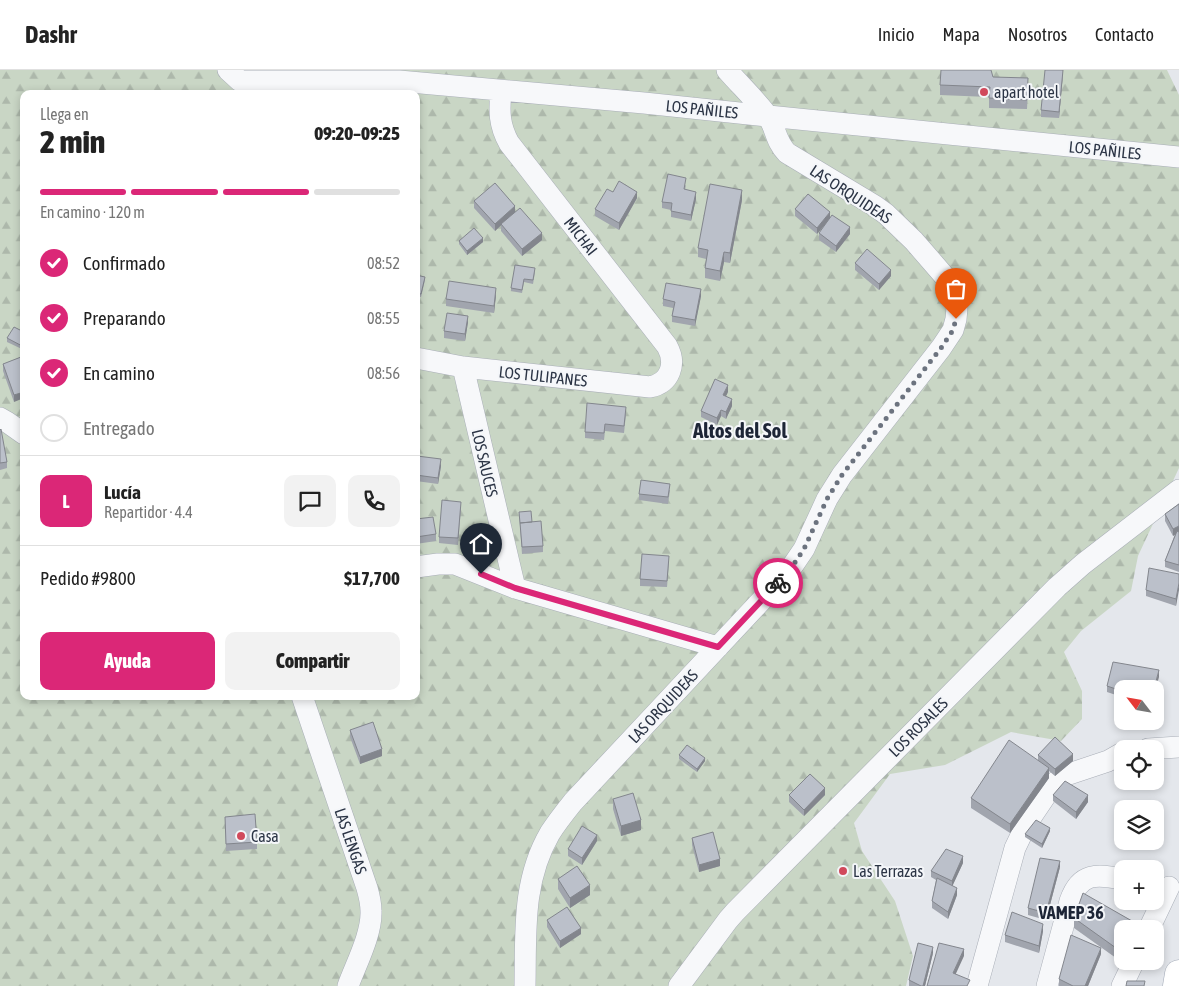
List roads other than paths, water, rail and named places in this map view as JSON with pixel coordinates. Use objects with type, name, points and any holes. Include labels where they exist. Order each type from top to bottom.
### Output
[{"type":"main road","points":[[1177,986],[1179,974]]},
{"type":"street","name":"LAS ORQUIDEAS","points":[[524,986],[528,897],[536,865],[551,832],[573,802],[789,571],[804,549],[827,499],[842,475],[941,348],[953,330],[956,319],[957,303],[952,287],[906,232],[875,206],[787,153],[782,148],[768,116],[728,70]]},
{"type":"street","name":"LOS PAÑILES","points":[[235,82],[399,81],[644,103],[1179,157]]},
{"type":"street","name":"MICHAI","points":[[501,91],[501,126],[509,143],[667,346],[673,361],[667,376]]},
{"type":"street","name":"LOS TULIPANES","points":[[420,359],[463,367],[650,387],[656,386],[667,376]]},
{"type":"street","name":"LOS SAUCES","points":[[463,367],[515,588]]},
{"type":"street","points":[[0,418],[20,431]]},
{"type":"street","name":"LOS ROSALES","points":[[679,986],[735,912],[1065,579],[1179,490]]},
{"type":"street","points":[[420,566],[455,564],[515,588],[718,647]]},
{"type":"street","name":"LAS LENGAS","points":[[303,700],[370,900],[370,924],[348,986]]},
{"type":"street","points":[[1164,748],[1179,747]]},
{"type":"street","points":[[977,986],[1015,848],[1026,823],[1058,780],[1066,775],[1114,758]]},
{"type":"street","points":[[1047,986],[1070,901],[1075,890],[1084,881],[1094,876],[1114,878]]},
{"type":"street","points":[[1153,920],[1168,887]]},
{"type":"street","points":[[1122,986],[1130,970]]},
{"type":"place","name":"apart hotel","points":[[984,92]]},
{"type":"place","name":"Casa","points":[[241,836]]},
{"type":"place","name":"Las Terrazas","points":[[843,871]]},
{"type":"district","name":"Altos del Sol","points":[[740,431]]},
{"type":"district","name":"VAMEP 36","points":[[1071,913]]}]
